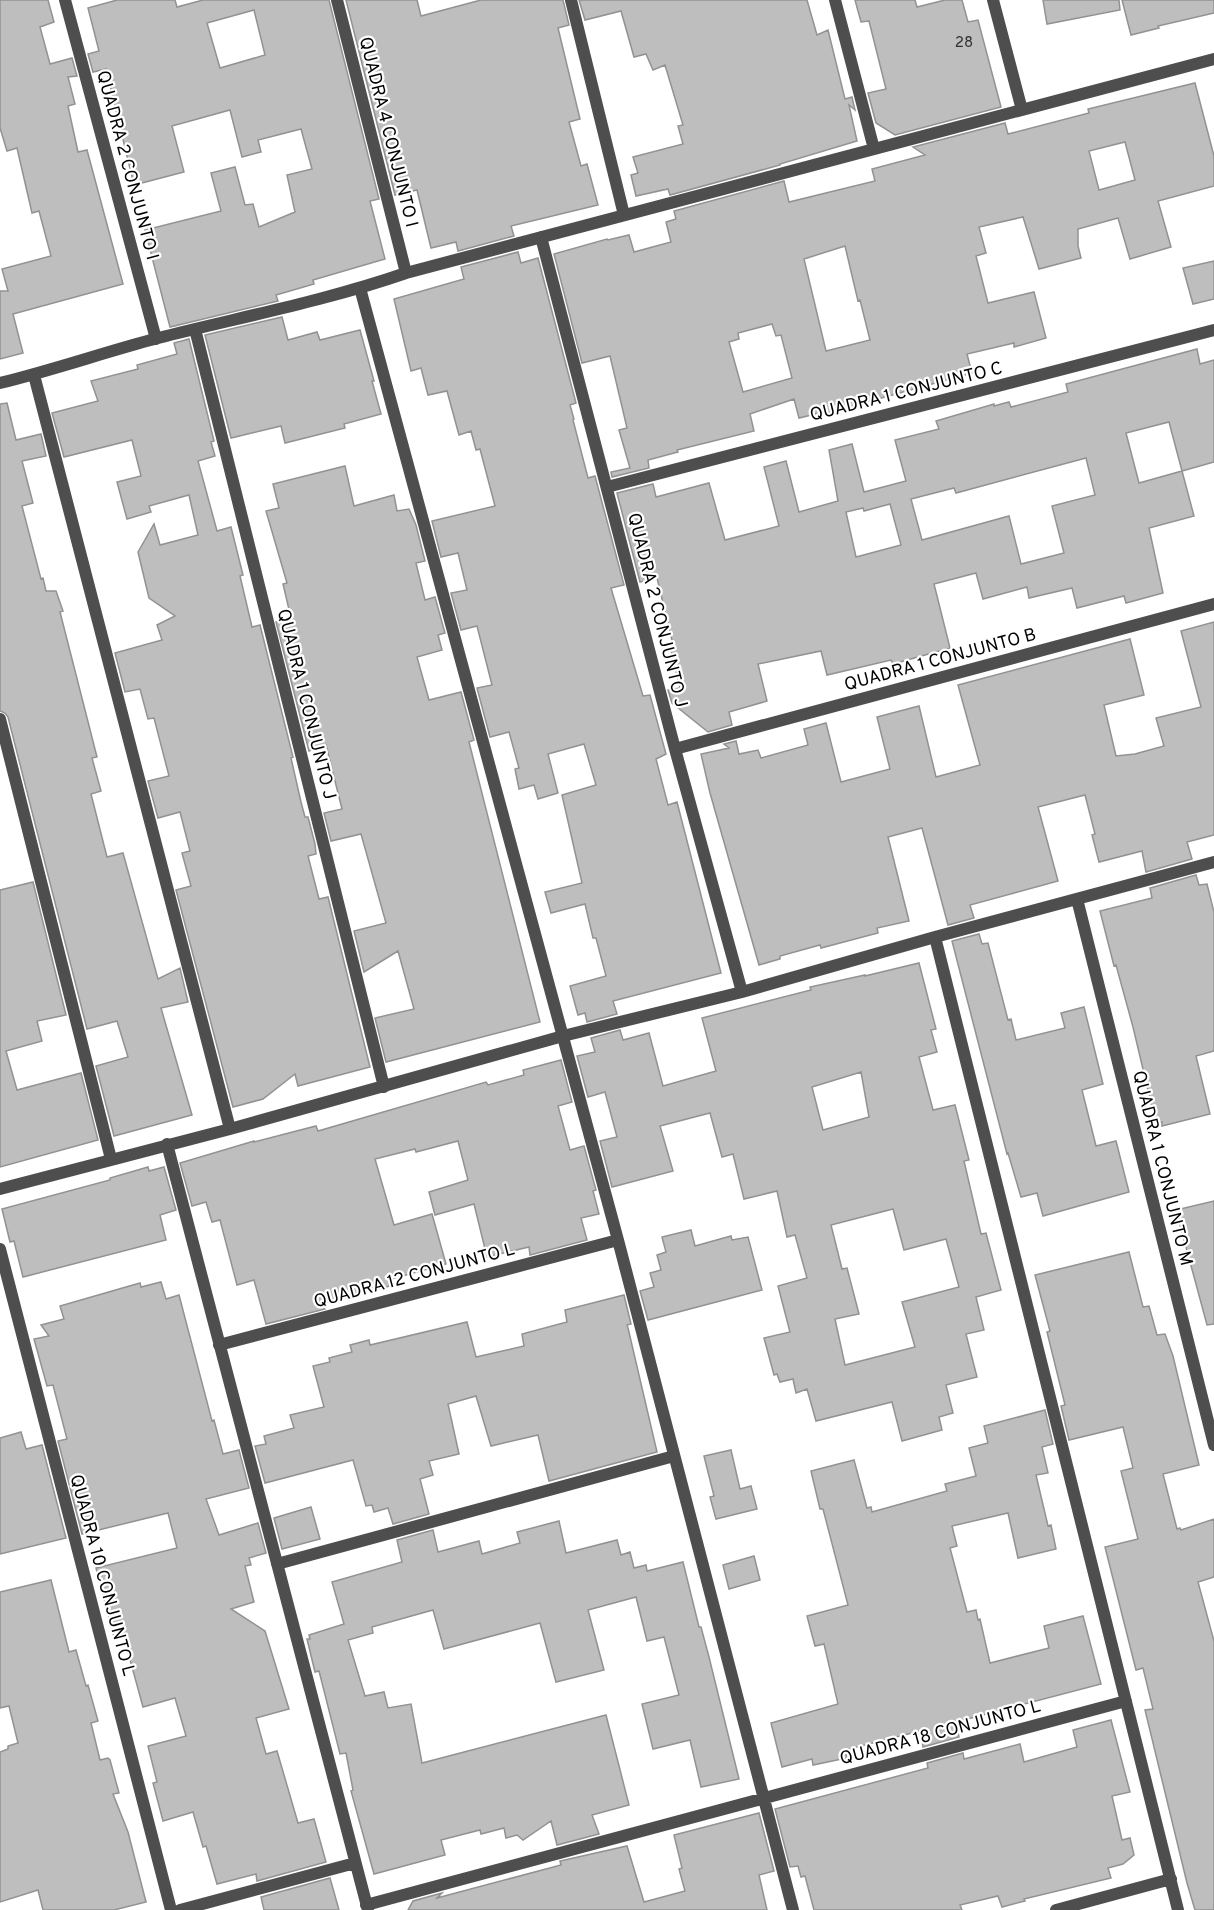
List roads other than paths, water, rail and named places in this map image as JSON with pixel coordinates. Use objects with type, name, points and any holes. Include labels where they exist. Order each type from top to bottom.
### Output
[{"type":"street","name":"QUADRA 2 CONJUNTO I","points":[[64,0],[156,339]]},
{"type":"street","name":"QUADRA 4 CONJUNTO I","points":[[337,0],[406,273]]},
{"type":"street","points":[[571,0],[624,215]]},
{"type":"street","points":[[835,0],[873,149]]},
{"type":"street","points":[[993,0],[1022,110]]},
{"type":"street","points":[[0,383],[156,339],[360,288],[406,273],[1214,59]]},
{"type":"street","name":"QUADRA 2 CONJUNTO J","points":[[541,237],[675,750],[742,992]]},
{"type":"street","points":[[360,288],[618,1240],[793,1910]]},
{"type":"street","name":"QUADRA 1 CONJUNTO J","points":[[195,329],[384,1087]]},
{"type":"street","name":"QUADRA 1 CONJUNTO C","points":[[607,487],[1214,330]]},
{"type":"street","points":[[34,375],[230,1128]]},
{"type":"street","name":"QUADRA 1 CONJUNTO B","points":[[675,750],[1214,604]]},
{"type":"street","points":[[0,720],[111,1160]]},
{"type":"street","points":[[0,1189],[384,1087],[563,1036],[742,992],[1214,862]]},
{"type":"street","name":"QUADRA 1 CONJUNTO M","points":[[1077,899],[1214,1445]]},
{"type":"street","points":[[935,937],[1178,1910]]},
{"type":"street","points":[[167,1144],[367,1907]]},
{"type":"street","name":"QUADRA 12 CONJUNTO L","points":[[219,1345],[618,1240]]},
{"type":"street","name":"QUADRA 10 CONJUNTO L","points":[[0,1249],[171,1910]]},
{"type":"street","points":[[277,1564],[674,1456]]},
{"type":"street","name":"QUADRA 18 CONJUNTO L","points":[[367,1907],[1126,1701]]},
{"type":"street","points":[[180,1910],[355,1863]]},
{"type":"street","points":[[1056,1910],[1171,1879]]}]
